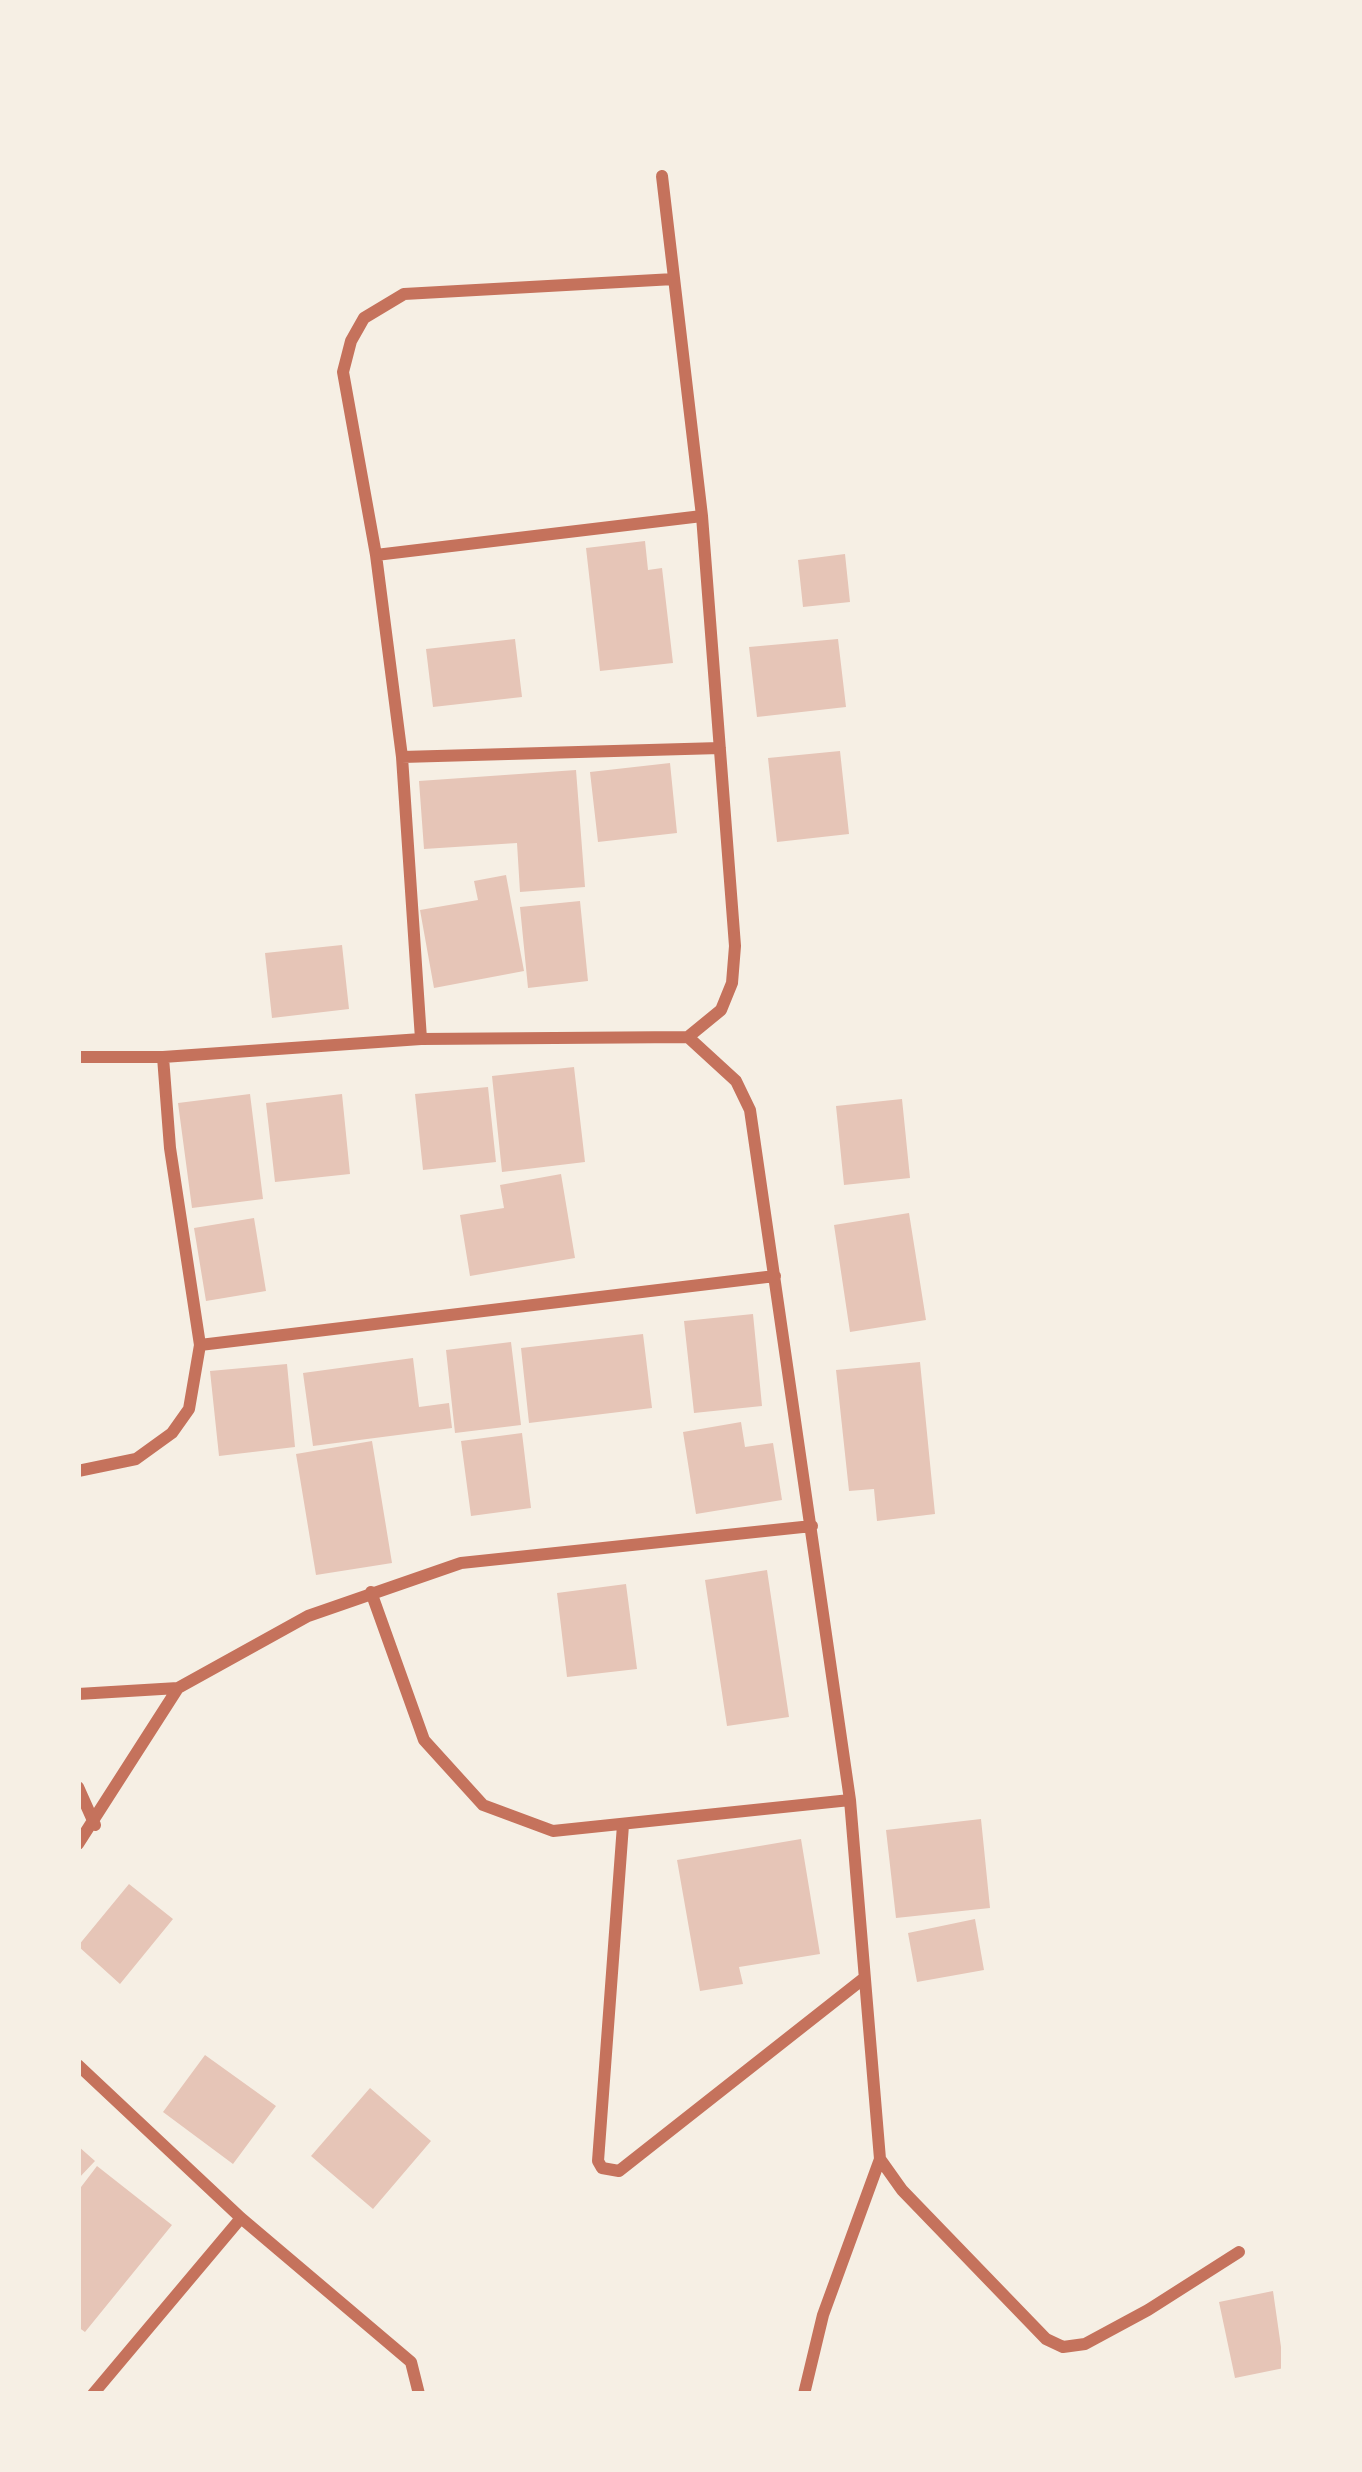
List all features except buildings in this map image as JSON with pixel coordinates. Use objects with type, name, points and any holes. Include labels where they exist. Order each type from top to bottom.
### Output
[{"type":"street","points":[[78,1057],[163,1057],[421,1039],[688,1037],[722,1010],[732,983],[735,946],[701,517],[662,176]]},
{"type":"street","points":[[421,1039],[402,757],[376,555],[343,372],[364,318],[404,294],[674,279]]},
{"type":"street","points":[[376,555],[701,517]]},
{"type":"street","points":[[402,757],[720,748]]},
{"type":"street","points":[[688,1037],[736,1082],[750,1110],[850,1800],[880,2159],[823,2315],[804,2394]]},
{"type":"street","points":[[78,1471],[136,1459],[172,1433],[189,1409],[200,1345],[170,1148],[163,1057]]},
{"type":"street","points":[[200,1345],[359,1321],[775,1276]]},
{"type":"street","points":[[78,1694],[178,1688],[308,1616],[460,1562],[812,1526]]},
{"type":"street","points":[[371,1592],[424,1740],[483,1805],[553,1831],[850,1800]]},
{"type":"street","points":[[78,1844],[178,1688]]},
{"type":"street","points":[[78,1787],[94,1825]]},
{"type":"street","points":[[623,1825],[602,2168],[619,2171],[863,1979]]},
{"type":"street","points":[[78,2065],[241,2218],[411,2362],[419,2394]]},
{"type":"street","points":[[880,2159],[902,2189],[1046,2338],[1063,2347],[1085,2344],[1127,2322],[1239,2252]]},
{"type":"street","points":[[93,2394],[241,2218]]}]
